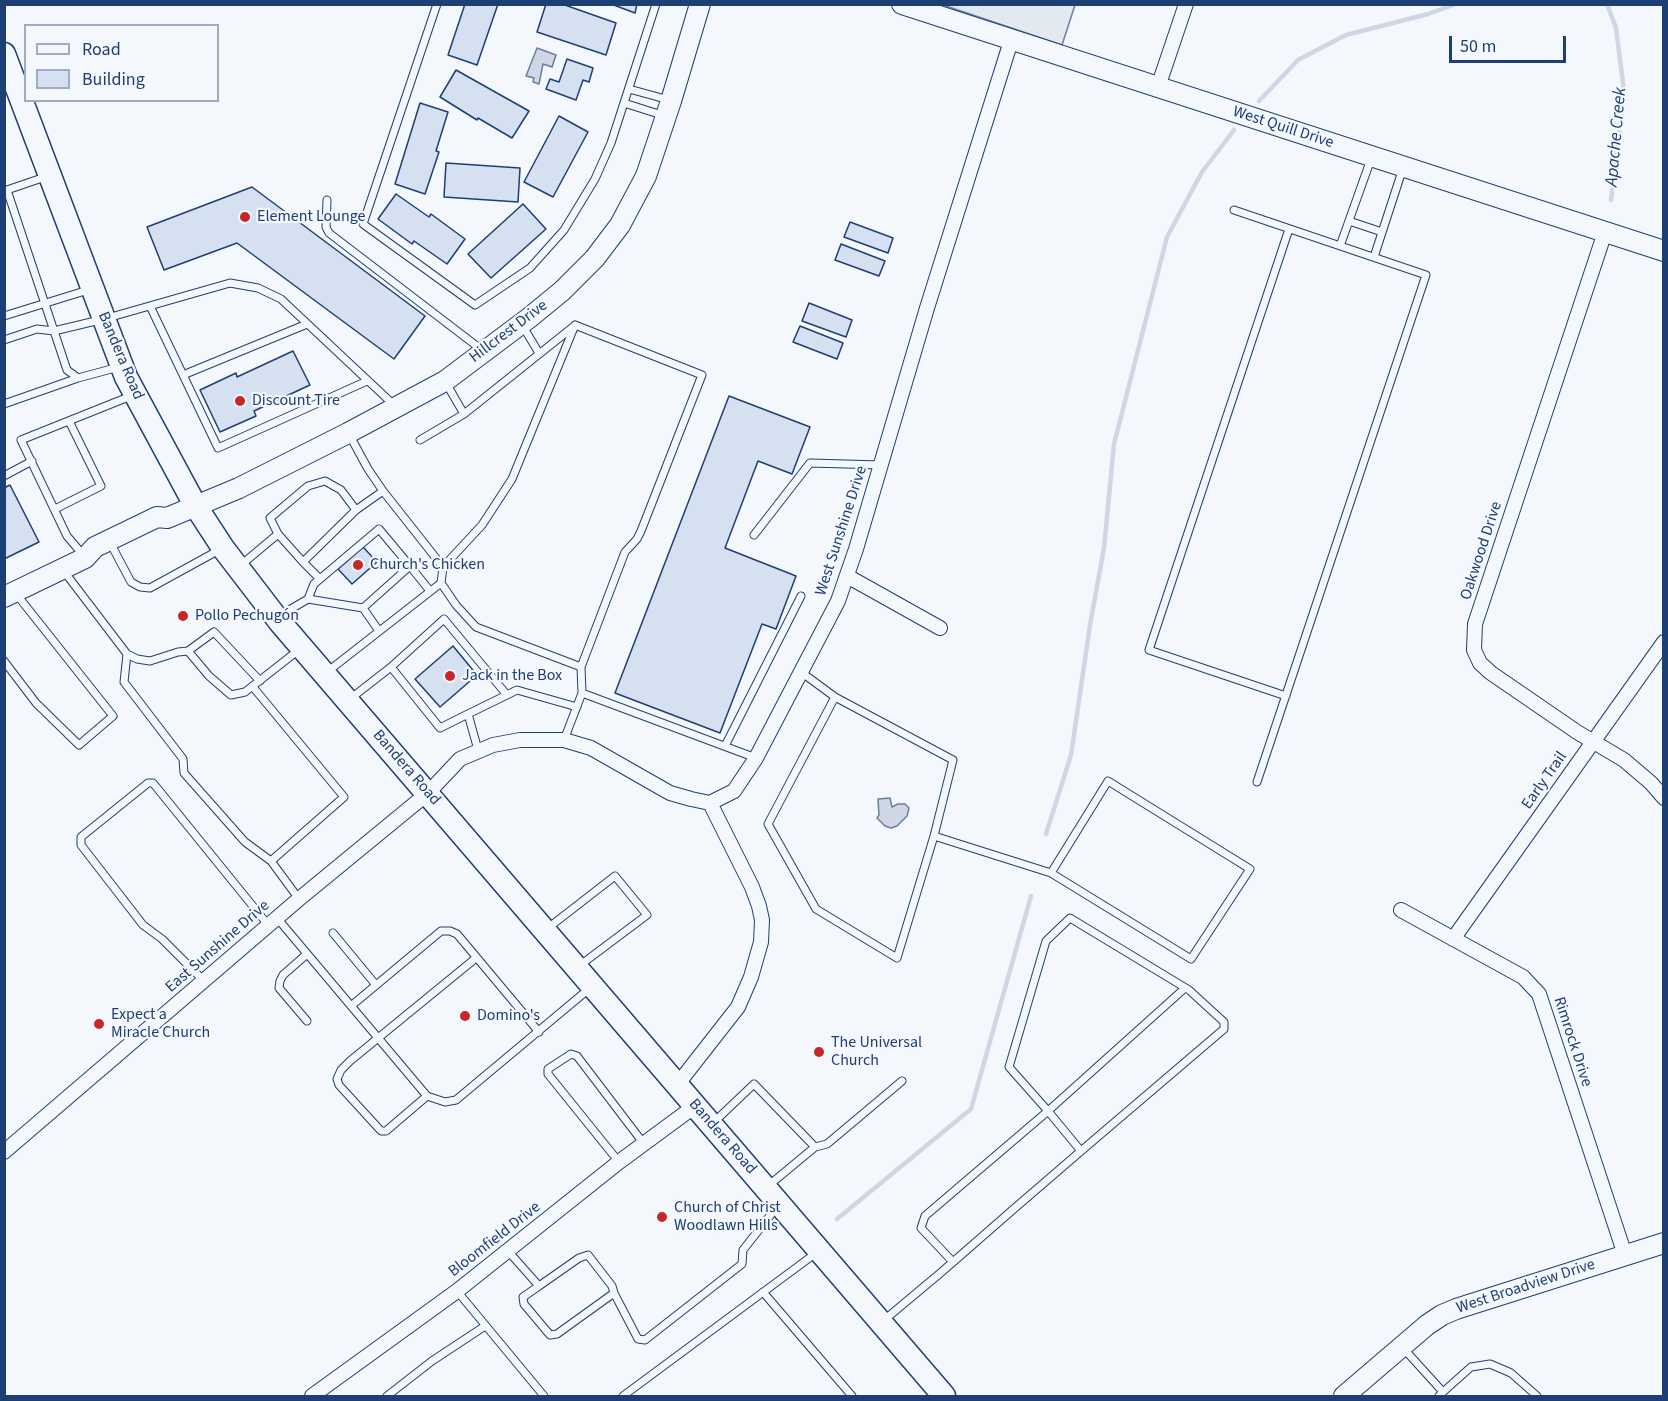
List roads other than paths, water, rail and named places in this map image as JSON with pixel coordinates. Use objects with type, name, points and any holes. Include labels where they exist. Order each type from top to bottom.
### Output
[{"type":"main road","name":"Bandera Road","points":[[5,57],[122,366],[195,505],[223,548],[302,648],[944,1396]]},
{"type":"street","name":"Hillcrest Drive","points":[[85,558],[95,547],[149,520],[157,517],[166,518],[239,488],[445,381],[562,291],[595,258],[620,225],[646,176],[700,4]]},
{"type":"street","name":"West Quill Drive","points":[[902,4],[1664,251]]},
{"type":"street","points":[[1158,87],[1186,4]]},
{"type":"street","name":"West Sunshine Drive","points":[[710,803],[734,791],[756,758],[838,601],[1011,41]]},
{"type":"street","name":"Oakwood Drive","points":[[1605,232],[1475,624],[1474,650],[1480,663],[1491,673],[1576,732],[1594,740],[1638,771],[1664,798]]},
{"type":"street","name":"Hillcrest Drive","points":[[9,594],[85,558],[100,556],[164,526],[166,518]]},
{"type":"street","points":[[847,576],[940,628]]},
{"type":"street","name":"Early Trail","points":[[1453,939],[1664,642]]},
{"type":"street","points":[[428,793],[460,759],[478,750],[520,740],[564,740],[591,748],[670,793],[710,803],[756,896],[762,920],[761,942],[752,976],[738,1007],[677,1085]]},
{"type":"street","name":"East Sunshine Drive","points":[[4,1152],[299,899],[428,793]]},
{"type":"street","name":"Rimrock Drive","points":[[1401,910],[1523,977],[1539,994],[1625,1255]]},
{"type":"street","name":"Bloomfield Drive","points":[[312,1396],[457,1291],[619,1162],[695,1106]]},
{"type":"street","name":"West Broadview Drive","points":[[1344,1396],[1427,1325],[1456,1309],[1664,1243]]},
{"type":"lane","points":[[437,4],[363,224],[475,305],[530,268],[564,230],[595,179],[611,142],[656,4]]},
{"type":"lane","points":[[629,89],[668,108]]},
{"type":"lane","points":[[624,103],[668,108]]},
{"type":"lane","points":[[1340,246],[1372,156]]},
{"type":"lane","points":[[1374,257],[1403,167]]},
{"type":"lane","points":[[50,175],[6,190],[66,370],[78,378]]},
{"type":"lane","points":[[327,200],[326,227],[329,233],[484,352]]},
{"type":"lane","points":[[1234,210],[1426,275],[1257,782]]},
{"type":"lane","points":[[1349,221],[1382,232]]},
{"type":"lane","points":[[1286,696],[1149,650],[1289,229]]},
{"type":"lane","points":[[4,340],[37,329],[54,331],[104,319],[230,283],[258,288],[280,298],[395,406]]},
{"type":"lane","points":[[4,316],[93,289]]},
{"type":"lane","points":[[150,306],[218,448],[368,381]]},
{"type":"lane","points":[[183,375],[307,324]]},
{"type":"lane","points":[[522,324],[539,353]]},
{"type":"lane","points":[[420,440],[464,414],[575,325]]},
{"type":"lane","points":[[564,740],[582,693],[581,667],[625,552],[637,540],[641,531],[702,375],[575,325]]},
{"type":"lane","points":[[575,325],[512,479],[482,525],[442,567],[441,583],[456,605],[476,627],[581,667]]},
{"type":"lane","points":[[4,404],[78,378],[122,366]]},
{"type":"lane","points":[[445,381],[464,414]]},
{"type":"lane","points":[[85,558],[67,536],[21,440],[135,394]]},
{"type":"lane","points":[[55,509],[101,486],[69,421]]},
{"type":"lane","points":[[348,433],[368,470],[442,567]]},
{"type":"lane","points":[[4,476],[32,461]]},
{"type":"lane","points":[[754,535],[810,463],[881,465]]},
{"type":"lane","points":[[320,579],[278,534],[270,518],[308,486],[325,481],[341,490],[356,510]]},
{"type":"lane","points":[[303,561],[356,510],[383,491]]},
{"type":"lane","points":[[277,618],[308,599],[314,584],[379,529],[430,591]]},
{"type":"lane","points":[[238,567],[278,534]]},
{"type":"lane","points":[[114,550],[131,582],[150,588],[223,548]]},
{"type":"lane","points":[[363,608],[410,566]]},
{"type":"lane","points":[[63,568],[127,654],[137,659],[150,661],[188,651],[214,632],[260,681]]},
{"type":"lane","points":[[325,674],[441,583]]},
{"type":"lane","points":[[4,661],[36,703],[79,745],[113,716],[60,649],[9,594]]},
{"type":"lane","points":[[725,746],[801,596]]},
{"type":"lane","points":[[308,599],[363,608],[379,631]]},
{"type":"lane","points":[[347,700],[391,667],[444,619],[507,695]]},
{"type":"lane","points":[[188,651],[209,676],[231,695],[245,692],[253,687],[302,648]]},
{"type":"lane","points":[[127,654],[124,682],[183,759],[184,773],[245,842],[271,861],[299,899]]},
{"type":"lane","points":[[391,667],[440,728],[517,690],[577,707]]},
{"type":"lane","points":[[801,672],[835,697],[953,760],[934,836],[897,958],[816,909],[768,824],[835,697]]},
{"type":"lane","points":[[253,687],[344,797],[271,861]]},
{"type":"lane","points":[[582,693],[756,758]]},
{"type":"lane","points":[[468,714],[478,750]]},
{"type":"lane","points":[[934,836],[1051,873],[1191,959],[1250,869],[1108,781],[1051,873]]},
{"type":"lane","points":[[204,981],[162,939],[143,925],[81,845],[81,837],[148,783],[153,783],[273,922],[307,954],[427,1096],[446,1102],[456,1100],[592,986]]},
{"type":"lane","points":[[544,930],[615,876],[647,915],[577,967]]},
{"type":"lane","points":[[881,1323],[1224,1029],[1224,1022],[1185,988],[1070,918],[1046,941],[1010,1067],[1081,1151]]},
{"type":"lane","points":[[351,1006],[441,931],[450,931],[456,934],[538,1032]]},
{"type":"lane","points":[[333,933],[376,985]]},
{"type":"lane","points":[[307,954],[283,975],[279,988],[307,1021]]},
{"type":"lane","points":[[427,1096],[386,1131],[381,1131],[339,1085],[337,1079],[341,1070],[476,958]]},
{"type":"lane","points":[[953,1262],[921,1228],[925,1216],[1048,1111],[1185,988]]},
{"type":"lane","points":[[619,1162],[548,1074],[548,1069],[572,1054],[577,1056],[644,1144]]},
{"type":"lane","points":[[614,1293],[557,1334],[550,1335],[524,1304],[523,1297],[579,1258],[588,1255],[612,1286],[638,1339],[645,1340],[742,1264],[743,1250],[772,1196],[815,1147],[827,1144],[902,1081]]},
{"type":"lane","points":[[711,1125],[754,1084],[815,1147]]},
{"type":"lane","points":[[623,1396],[819,1250]]},
{"type":"lane","points":[[508,1251],[539,1286]]},
{"type":"lane","points":[[457,1291],[544,1396]]},
{"type":"lane","points":[[763,1292],[852,1396]]},
{"type":"lane","points":[[387,1396],[432,1361],[485,1326]]},
{"type":"lane","points":[[1402,1347],[1441,1394],[1471,1367],[1490,1364],[1510,1373],[1537,1396]]},
{"type":"waterway","points":[[1259,101],[1298,60],[1346,35],[1428,14],[1456,4]]},
{"type":"waterway","name":"Apache Creek","points":[[1607,4],[1616,28],[1624,91],[1611,200]]},
{"type":"waterway","points":[[1046,834],[1071,755],[1104,548],[1114,444],[1167,237],[1202,172],[1234,130]]},
{"type":"waterway","points":[[837,1219],[971,1109],[1031,896]]},
{"type":"place","name":"Element Lounge","points":[[245,217]]},
{"type":"place","name":"Discount Tire","points":[[240,401]]},
{"type":"place","name":"Church's Chicken","points":[[358,565]]},
{"type":"place","name":"Pollo Pechugón","points":[[183,616]]},
{"type":"place","name":"Jack in the Box","points":[[450,676]]},
{"type":"place","name":"Domino's","points":[[465,1016]]},
{"type":"place","name":"Expect a Miracle Church","points":[[99,1024]]},
{"type":"place","name":"The Universal Church","points":[[819,1052]]},
{"type":"place","name":"Church of Christ Woodlawn Hills","points":[[662,1217]]}]
